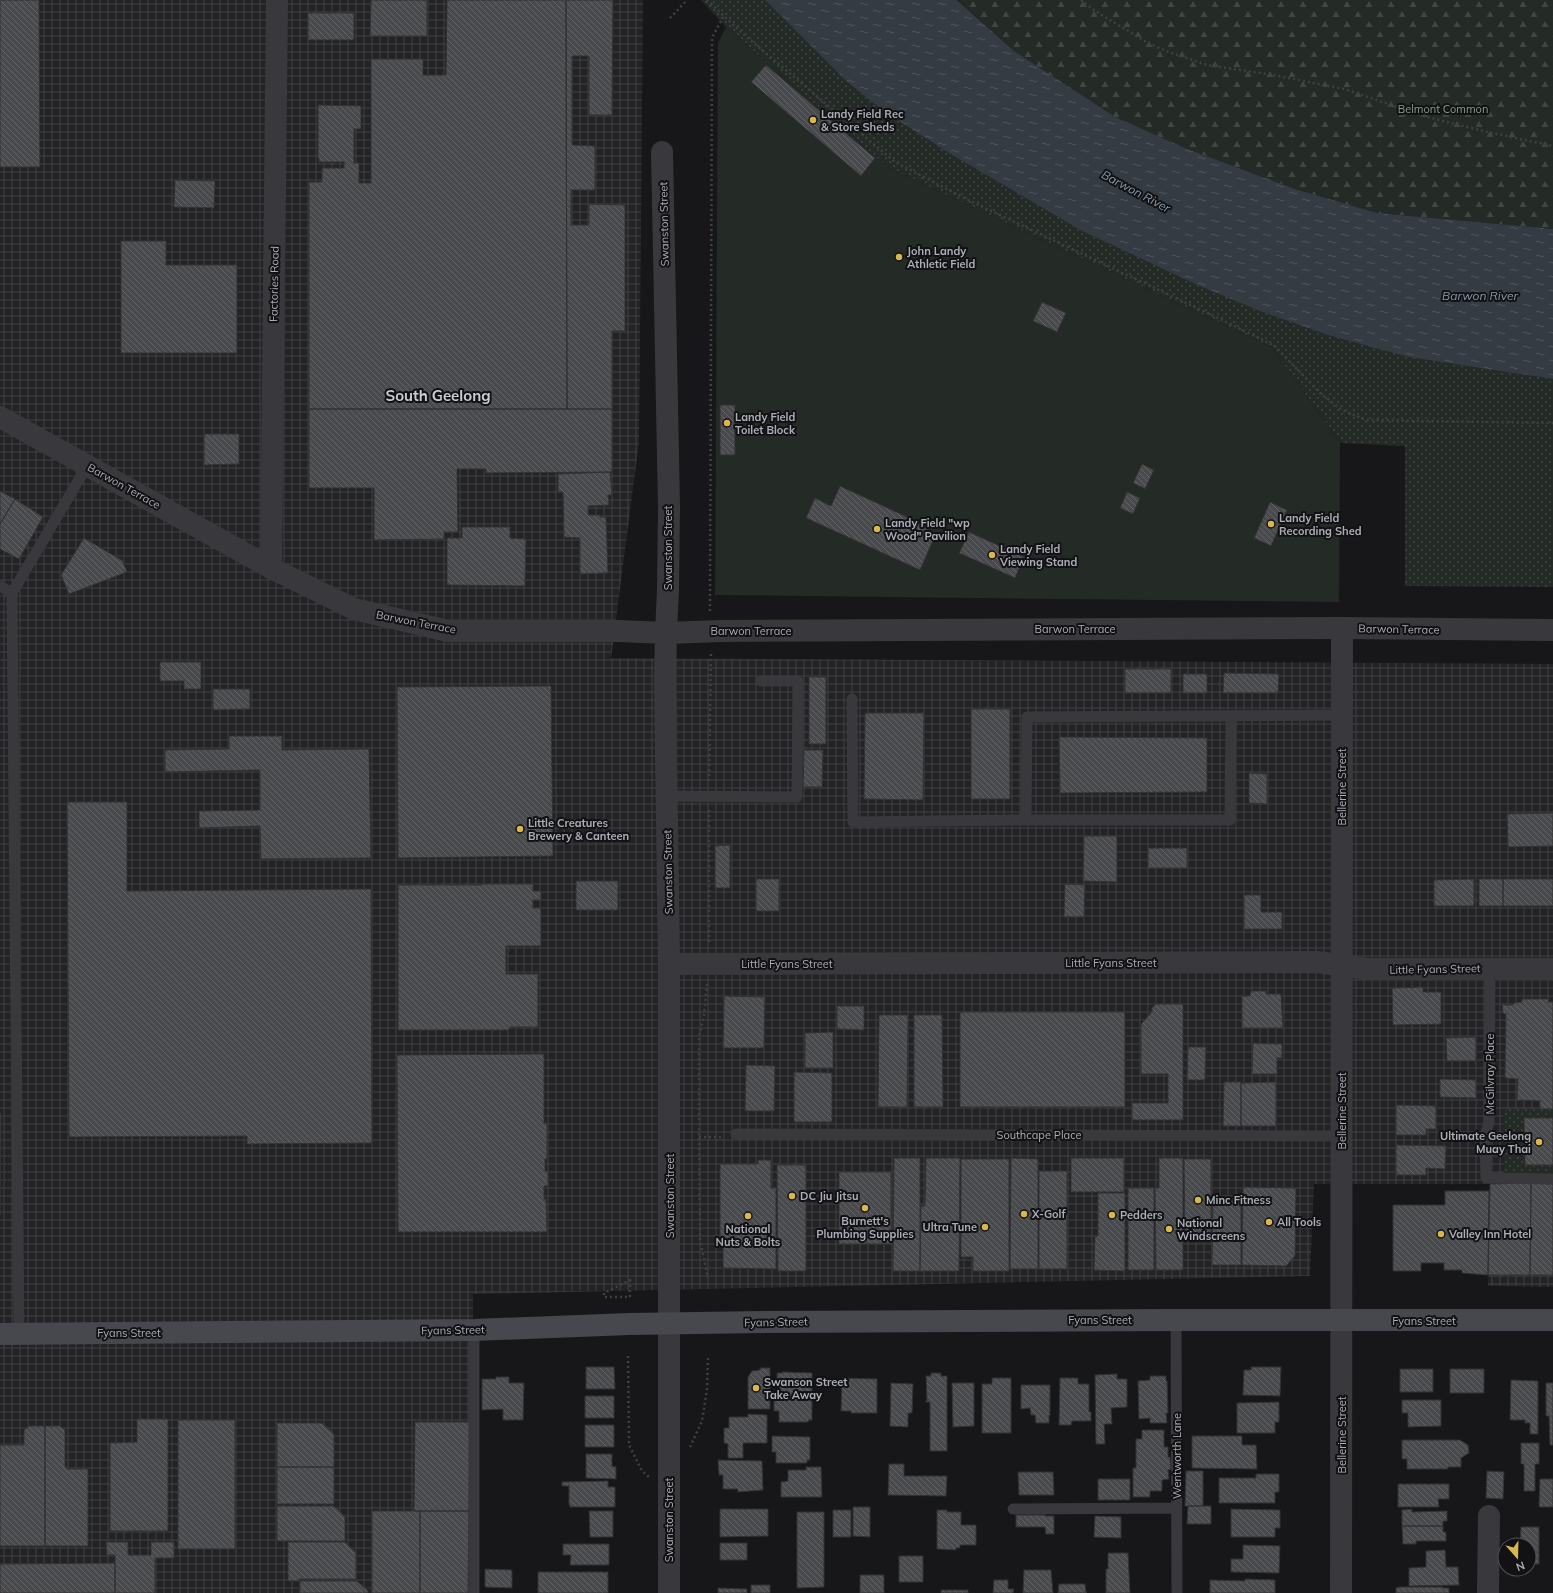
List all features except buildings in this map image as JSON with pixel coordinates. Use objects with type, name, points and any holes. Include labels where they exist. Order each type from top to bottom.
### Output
[{"type":"main road","name":"Fyans Street","points":[[10,1334],[474,1330],[630,1324],[1176,1320],[1553,1320]]},
{"type":"street","name":"Factories Road","points":[[271,568],[277,0]]},
{"type":"street","name":"Swanston Street","points":[[662,152],[669,507],[665,680],[669,964],[669,1593]]},
{"type":"street","name":"Barwon Terrace","points":[[0,417],[271,568],[354,609],[448,631],[624,631],[666,633],[721,631],[1342,628],[1553,630]]},
{"type":"street","name":"Bellerine Street","points":[[1341,1593],[1342,628]]},
{"type":"street","name":"Little Fyans Street","points":[[669,964],[1317,962],[1368,970],[1490,968],[1553,969]]},
{"type":"street","points":[[1488,1593],[1489,1516]]},
{"type":"lane","points":[[10,1334],[12,592],[87,466]]},
{"type":"lane","points":[[0,586],[12,592]]},
{"type":"lane","points":[[667,796],[797,798],[798,681],[761,681]]},
{"type":"lane","points":[[852,699],[853,822],[1230,820],[1231,716]]},
{"type":"lane","points":[[1026,820],[1027,717],[1342,716]]},
{"type":"lane","name":"McGilvray Place","points":[[1490,968],[1489,1122],[1485,1136],[1486,1178],[1553,1179]]},
{"type":"lane","name":"Southcape Place","points":[[736,1134],[1342,1136]]},
{"type":"lane","name":"Wentworth Lane","points":[[1176,1320],[1177,1593]]},
{"type":"lane","points":[[474,1330],[474,1593]]},
{"type":"lane","points":[[1013,1508],[1177,1508]]},
{"type":"path","points":[[670,18],[687,0]]},
{"type":"path","points":[[706,0],[895,162],[966,198],[1275,346],[1320,393],[1342,410],[1366,420],[1553,423]]},
{"type":"path","points":[[1081,0],[1095,11],[1148,43],[1166,51],[1208,65],[1273,75],[1344,89],[1427,116],[1487,132],[1553,146]]},
{"type":"path","points":[[710,611],[712,38],[723,16]]},
{"type":"path","points":[[707,980],[704,1015],[699,1037],[699,1137],[700,1239],[708,1278]]},
{"type":"path","points":[[699,1137],[724,1137]]},
{"type":"path","points":[[630,1280],[630,1296],[604,1297],[604,1293],[630,1280]]},
{"type":"path","points":[[628,1356],[629,1446],[642,1471],[669,1491]]},
{"type":"path","points":[[689,1449],[702,1421],[707,1389],[708,1356]]},
{"type":"shaded area","points":[[0,0],[643,0],[639,442],[611,658],[1553,664],[1553,1287],[1488,1286],[1490,1184],[1314,1184],[1310,1276],[473,1294],[473,1593],[0,1593]]},
{"type":"green space","points":[[701,0],[765,0],[846,81],[882,110],[952,155],[1082,231],[1197,285],[1265,313],[1331,336],[1408,357],[1553,379],[1553,587],[1405,586],[1405,446],[1341,443],[1271,347],[889,168],[726,27]]},
{"type":"green space","name":"Belmont Common","points":[[958,0],[1553,0],[1553,229],[1376,213],[1295,189],[1185,148],[1114,117],[1014,51]]},
{"type":"green space","name":"John Landy Athletic Field","points":[[726,27],[889,168],[1271,347],[1340,442],[1339,602],[715,595],[718,43]]},
{"type":"green space","points":[[1503,1109],[1553,1109],[1553,1118],[1524,1119],[1525,1165],[1553,1165],[1553,1173],[1504,1173]]},
{"type":"water","name":"Barwon River","points":[[765,0],[957,0],[1014,51],[1115,117],[1185,148],[1295,189],[1377,213],[1553,229],[1553,379],[1408,357],[1331,336],[1265,313],[1197,285],[1082,231],[952,155],[882,110],[846,81]]},
{"type":"place","name":"Landy Field Rec & Store Sheds","points":[[813,120]]},
{"type":"place","name":"John Landy Athletic Field","points":[[899,257]]},
{"type":"place","name":"Landy Field Toilet Block","points":[[727,423]]},
{"type":"place","name":"Landy Field Recording Shed","points":[[1271,524]]},
{"type":"place","name":"Landy Field \"wp Wood\" Pavilion","points":[[877,529]]},
{"type":"place","name":"Landy Field Viewing Stand","points":[[992,555]]},
{"type":"place","name":"Little Creatures Brewery & Canteen","points":[[520,829]]},
{"type":"place","name":"Ultimate Geelong Muay Thai","points":[[1539,1142]]},
{"type":"place","name":"DC Jiu Jitsu","points":[[792,1196]]},
{"type":"place","name":"Minc Fitness","points":[[1198,1200]]},
{"type":"place","name":"Burnett's Plumbing Supplies","points":[[865,1208]]},
{"type":"place","name":"X-Golf","points":[[1024,1214]]},
{"type":"place","name":"Pedders","points":[[1112,1215]]},
{"type":"place","name":"National Nuts & Bolts","points":[[748,1216]]},
{"type":"place","name":"All Tools","points":[[1269,1222]]},
{"type":"place","name":"Ultra Tune","points":[[985,1227]]},
{"type":"place","name":"National Windscreens","points":[[1169,1229]]},
{"type":"place","name":"Valley Inn Hotel","points":[[1441,1234]]},
{"type":"place","name":"Swanson Street Take Away","points":[[756,1388]]},
{"type":"district","name":"South Geelong","points":[[438,395]]}]
